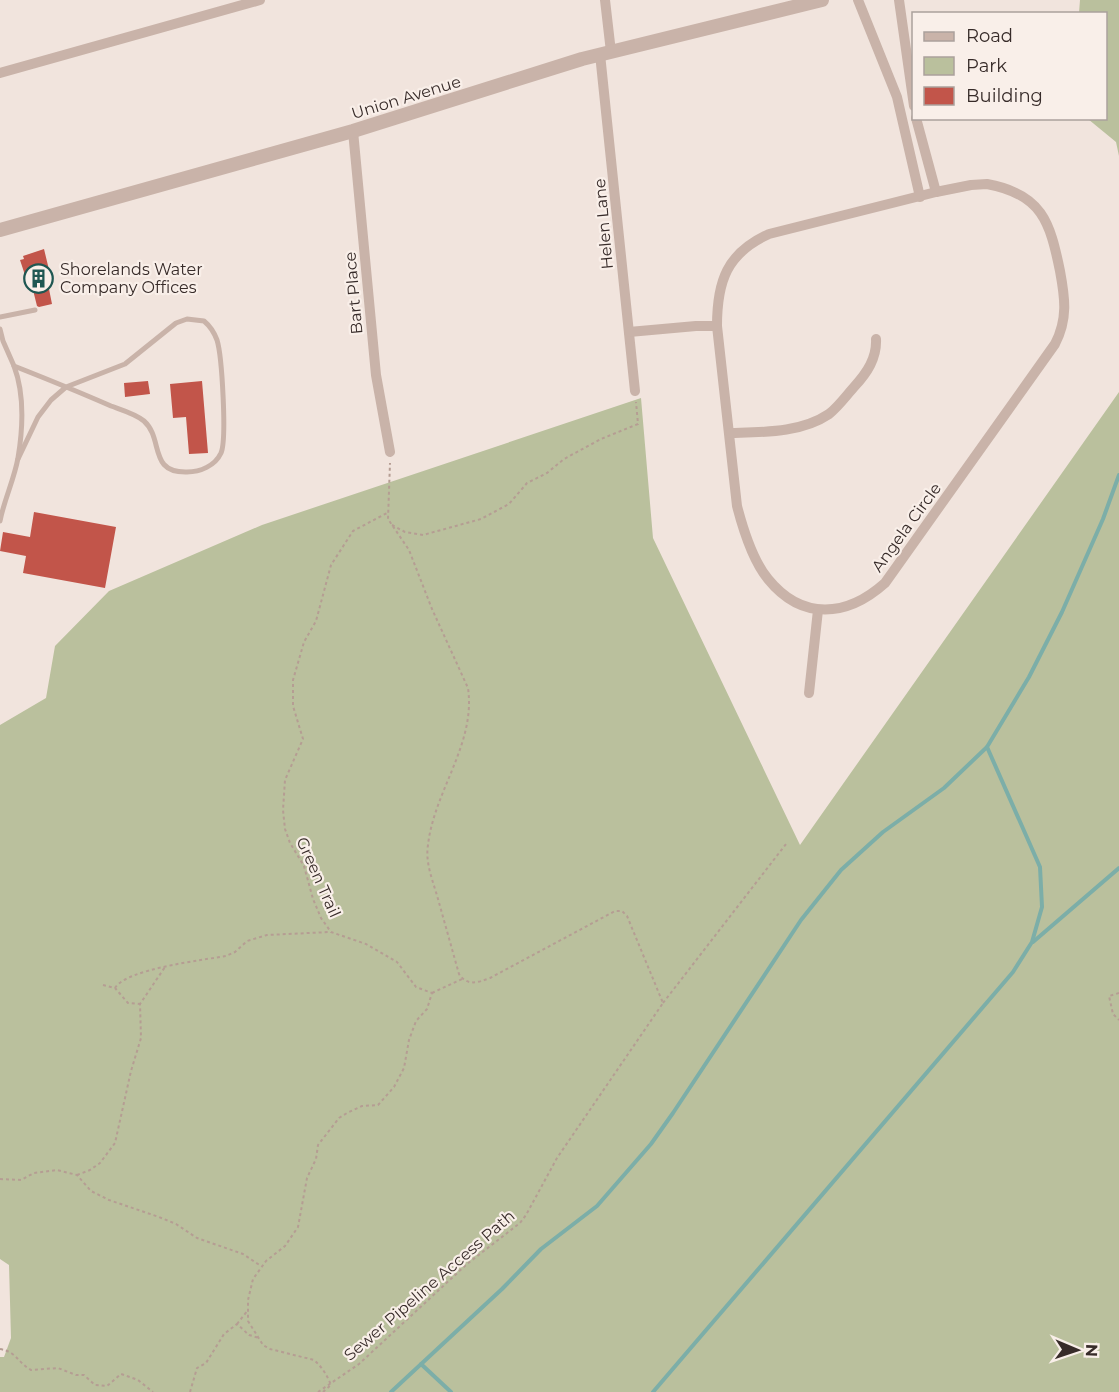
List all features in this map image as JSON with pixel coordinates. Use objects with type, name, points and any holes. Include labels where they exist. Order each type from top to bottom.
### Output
[{"type":"street","points":[[0,73],[260,0]]},
{"type":"street","name":"Helen Lane","points":[[605,0],[606,53],[635,391]]},
{"type":"street","name":"Union Avenue","points":[[0,230],[353,131],[606,53],[822,0]]},
{"type":"street","points":[[858,0],[897,97],[920,197]]},
{"type":"street","points":[[899,0],[912,92]]},
{"type":"street","points":[[917,120],[936,192]]},
{"type":"street","name":"Bart Place","points":[[353,131],[376,375],[390,452]]},
{"type":"street","name":"Angela Circle","points":[[987,184],[1002,187],[1029,200],[1051,230],[1065,294],[1065,315],[1056,344],[885,583],[867,598],[845,608],[818,610],[789,598],[775,587],[763,572],[743,528],[737,506],[717,326],[717,304],[722,280],[733,260],[755,240],[769,234],[920,197],[971,185],[987,184]]},
{"type":"street","points":[[629,332],[717,326]]},
{"type":"street","points":[[730,433],[800,427],[815,422],[829,413],[865,374],[877,350],[876,339]]},
{"type":"street","points":[[809,693],[818,610]]},
{"type":"lane","points":[[0,317],[35,310]]},
{"type":"lane","points":[[0,521],[2,505],[18,459],[38,417],[51,400],[66,387],[125,364],[176,323],[187,319],[204,321],[213,332],[218,346],[223,423],[221,452],[219,457],[204,469],[187,472],[171,470],[161,461],[153,436],[144,420],[66,387],[14,366]]},
{"type":"lane","points":[[0,329],[20,382],[23,400],[18,459]]},
{"type":"path","points":[[390,524],[405,532],[423,535],[481,519],[508,504],[527,483],[547,473],[564,459],[601,439],[638,424],[635,391]]},
{"type":"path","points":[[390,452],[387,513],[390,524],[409,550],[432,609],[468,687],[469,712],[459,754],[432,822],[427,854],[459,974],[462,979],[470,983],[490,978],[615,911],[622,911],[627,916],[663,1003]]},
{"type":"path","name":"Green Trail","points":[[387,513],[353,531],[331,564],[316,621],[304,642],[293,680],[293,706],[303,739],[285,780],[283,810],[285,829],[290,843],[304,866],[321,918],[331,932],[366,944],[397,962],[416,987],[432,993]]},
{"type":"path","name":"Sewer Pipeline Access Path","points":[[318,1392],[359,1364],[466,1264],[520,1223],[557,1158],[663,1003],[786,844]]},
{"type":"path","points":[[115,988],[118,983],[143,971],[226,956],[248,942],[267,935],[331,932]]},
{"type":"path","points":[[0,1179],[21,1180],[34,1173],[57,1170],[77,1174],[90,1170],[100,1163],[115,1143],[141,1038],[140,1004],[165,967]]},
{"type":"path","points":[[323,1392],[331,1384],[328,1376],[314,1360],[263,1345],[248,1321],[253,1279],[262,1266],[285,1246],[298,1227],[307,1178],[316,1159],[318,1145],[339,1118],[362,1106],[378,1105],[394,1087],[404,1068],[409,1040],[416,1021],[428,1009],[432,993],[462,979]]},
{"type":"path","points":[[103,985],[115,988],[128,1003],[140,1004]]},
{"type":"path","points":[[1119,993],[1109,996],[1113,1014],[1119,1020]]},
{"type":"path","points":[[77,1174],[91,1191],[176,1224],[197,1238],[243,1254],[262,1266]]},
{"type":"path","points":[[190,1392],[197,1368],[206,1363],[224,1334],[237,1324],[248,1309]]},
{"type":"path","points":[[237,1324],[249,1335],[259,1338]]},
{"type":"path","points":[[0,1349],[17,1356],[22,1364],[31,1370],[58,1368],[76,1375],[84,1375],[95,1384],[107,1386],[121,1374],[138,1380],[153,1392]]},
{"type":"green space","points":[[1080,0],[1119,0],[1119,156],[1116,142],[1089,120],[1107,120],[1107,12],[1079,12]]},
{"type":"green space","points":[[1119,392],[1119,1392],[0,1392],[0,1357],[4,1357],[11,1338],[9,1265],[0,1259],[0,725],[46,698],[55,646],[109,591],[262,525],[641,398],[653,538],[800,845]]},
{"type":"building","name":"Shorelands Water Company Offices","points":[[44,249],[51,278],[47,279],[52,304],[39,307],[20,260],[24,259],[23,256]]},
{"type":"building","points":[[148,381],[150,394],[125,397],[124,383]]},
{"type":"building","points":[[202,381],[208,453],[189,454],[186,417],[173,418],[170,384]]},
{"type":"building","points":[[34,512],[116,527],[105,588],[23,573],[26,556],[0,551],[3,532],[30,537]]},
{"type":"waterway","points":[[391,1392],[502,1289],[541,1249],[597,1206],[651,1144],[801,920],[841,870],[883,832],[944,788],[987,747],[1029,677],[1062,612],[1103,519],[1119,475]]},
{"type":"waterway","points":[[653,1392],[1013,972],[1032,942],[1042,907],[1040,867],[987,747]]},
{"type":"waterway","points":[[1033,942],[1119,868]]},
{"type":"waterway","points":[[421,1364],[451,1392]]},
{"type":"place","name":"Shorelands Water Company Offices","points":[[39,278]]}]
